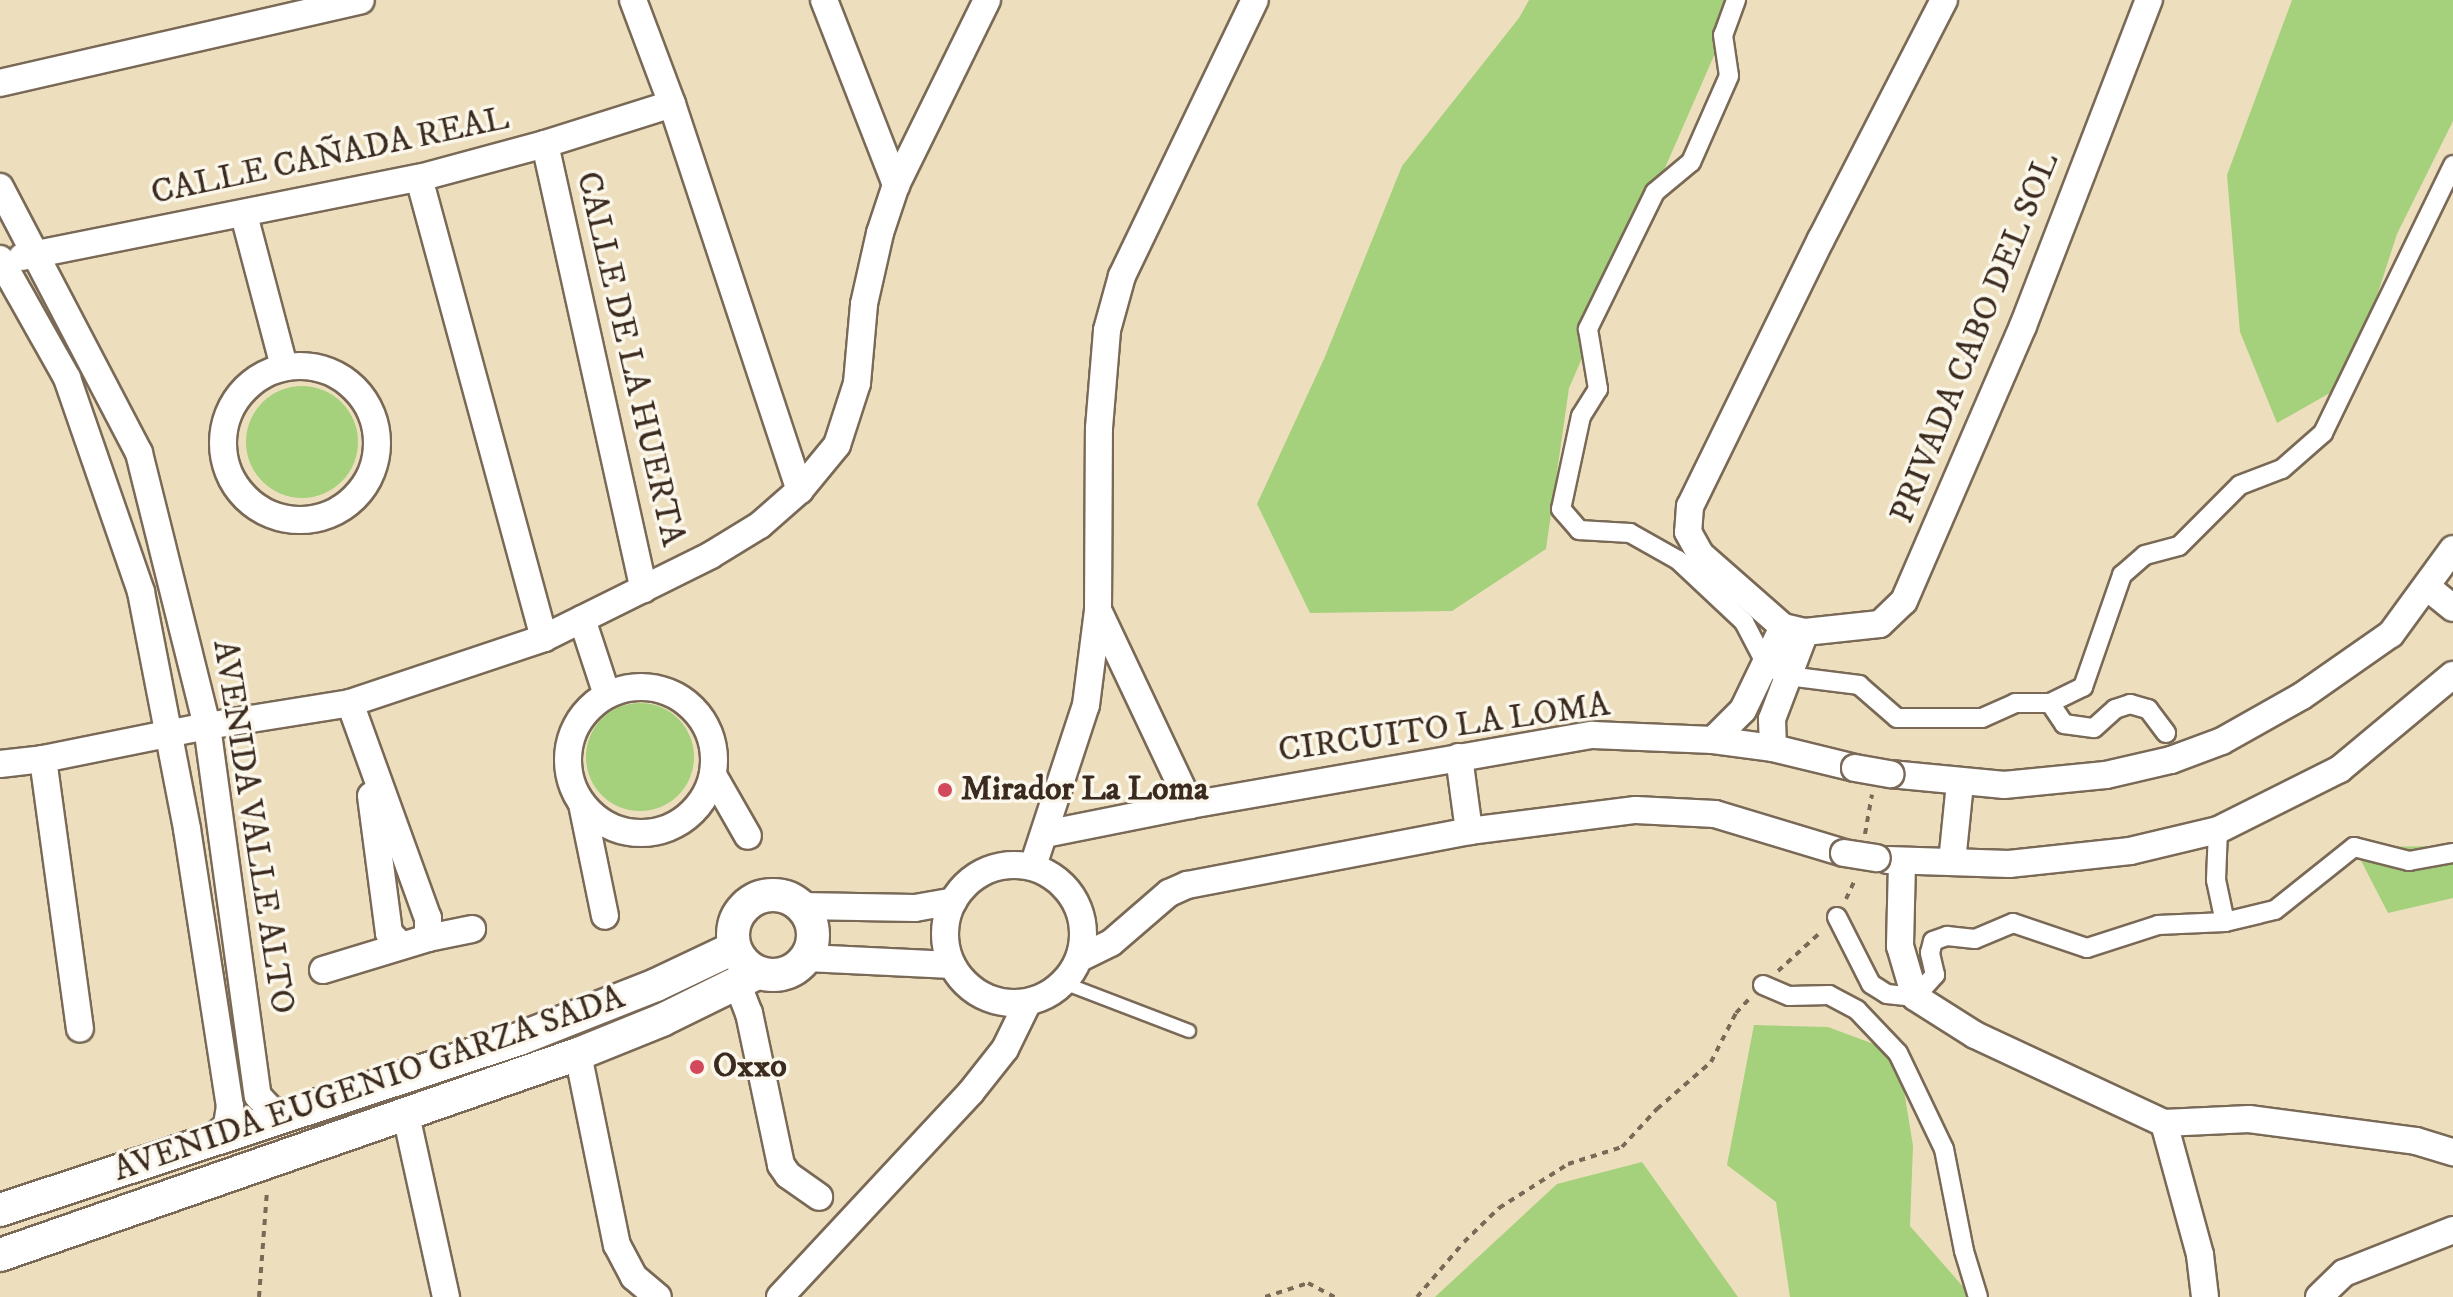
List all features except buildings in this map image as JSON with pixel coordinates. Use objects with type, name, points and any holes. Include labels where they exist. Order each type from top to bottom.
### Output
[{"type":"street","points":[[0,83],[361,0]]},
{"type":"street","points":[[633,0],[672,104],[800,490]]},
{"type":"street","points":[[824,0],[896,185]]},
{"type":"street","points":[[0,764],[43,759],[207,726],[350,703],[544,638],[644,589],[760,525],[800,490],[837,445],[857,383],[864,304],[880,233],[896,185],[987,0]]},
{"type":"street","points":[[1033,866],[1086,705],[1098,610],[1099,428],[1107,330],[1122,276],[1255,0]]},
{"type":"street","points":[[1736,0],[1723,35],[1729,76],[1691,162],[1655,192],[1588,329],[1598,389],[1581,416],[1561,509],[1579,530],[1630,533],[1678,560],[1744,622],[1777,671],[1859,685],[1897,718],[1982,718],[2015,703],[2050,703],[2083,687],[2122,575],[2145,555],[2179,546],[2240,485],[2282,469],[2323,433],[2453,165]]},
{"type":"street","points":[[1773,748],[1772,719],[1777,671],[1794,629],[1700,554],[1688,532],[1690,506],[1821,239],[1944,0]]},
{"type":"street","name":"PRIVADA CABO DEL SOL","points":[[1794,629],[1880,624],[1904,601],[2023,326],[2149,0]]},
{"type":"street","name":"CALLE CAÑADA REAL","points":[[0,260],[244,215],[419,178],[545,144],[672,104]]},
{"type":"street","name":"CALLE DE LA HUERTA","points":[[545,144],[644,589]]},
{"type":"street","points":[[419,178],[544,638]]},
{"type":"street","name":"AVENIDA VALLE ALTO","points":[[0,187],[139,453],[207,726],[258,1096],[270,1109],[289,1116]]},
{"type":"street","points":[[244,215],[284,366]]},
{"type":"street","name":"AVENIDA VALLE ALTO","points":[[0,260],[67,378],[141,592],[230,1106],[227,1126],[206,1143]]},
{"type":"street","points":[[311,365],[348,381],[373,414],[378,437],[374,467],[366,484],[336,511],[316,519],[291,520],[252,504],[239,491],[225,462],[225,424],[232,405],[245,388],[263,374],[284,366],[311,365]]},
{"type":"street","points":[[1881,782],[2004,785],[2106,775],[2171,760],[2222,741],[2302,696],[2391,634],[2453,549]]},
{"type":"street","points":[[2427,587],[2453,608]]},
{"type":"street","points":[[1098,610],[1190,805]]},
{"type":"street","points":[[582,619],[607,695]]},
{"type":"street","points":[[1713,740],[1777,671]]},
{"type":"street","points":[[1080,958],[1111,943],[1169,893],[1187,885],[1469,831],[1636,810],[1715,814],[1869,859],[2009,864],[2130,851],[2218,830],[2340,769],[2453,675]]},
{"type":"street","points":[[582,804],[600,821],[623,832],[646,833],[669,828],[689,815],[704,797],[713,775],[714,751],[707,729],[694,709],[675,695],[653,688],[629,688],[607,695],[587,710],[574,732],[568,756],[571,781],[582,804],[605,916]]},
{"type":"street","points":[[350,703],[428,918],[428,938]]},
{"type":"street","points":[[2050,703],[2064,724],[2094,728],[2115,709],[2130,704],[2148,709],[2166,733]]},
{"type":"street","name":"CIRCUITO LA LOMA","points":[[1045,834],[1190,805],[1593,735],[1713,740],[1773,748],[1855,768],[1881,782]]},
{"type":"street","points":[[365,749],[389,933],[402,946]]},
{"type":"street","points":[[1459,757],[1469,831]]},
{"type":"street","points":[[43,759],[80,1028]]},
{"type":"street","points":[[713,775],[748,836]]},
{"type":"street","points":[[1952,862],[1960,783]]},
{"type":"street","points":[[2218,830],[2216,880],[2225,922]]},
{"type":"street","points":[[1915,997],[1935,975],[1930,953],[1933,941],[1947,936],[1975,939],[2013,923],[2087,948],[2158,925],[2225,922],[2275,910],[2354,847],[2409,861],[2453,853]]},
{"type":"street","points":[[1869,859],[1915,997]]},
{"type":"street","points":[[1009,864],[1033,866],[1058,879],[1076,901],[1084,929],[1080,958],[1064,983],[1049,994],[1028,1002],[1005,1003],[983,996],[965,983],[952,965],[945,933],[953,901],[967,883],[987,870],[1009,864]]},
{"type":"street","points":[[819,1197],[788,1175],[781,1165],[749,1013],[748,979],[734,948],[735,922],[751,901],[768,895],[786,897],[801,906],[915,908],[953,901]]},
{"type":"street","points":[[748,979],[793,971],[807,958],[813,931],[801,906]]},
{"type":"street","points":[[1837,917],[1871,984],[1887,994],[1915,997],[1975,1035],[2164,1123],[2249,1119],[2416,1141],[2453,1152]]},
{"type":"street","points":[[323,970],[428,938],[472,929]]},
{"type":"street","name":"AVENIDA EUGENIO GARZA SADA","points":[[0,1210],[519,1039],[656,985],[734,948]]},
{"type":"street","points":[[807,958],[952,965]]},
{"type":"street","name":"AVENIDA EUGENIO GARZA SADA","points":[[0,1255],[578,1054],[748,979]]},
{"type":"street","points":[[1763,985],[1789,996],[1829,995],[1857,1010],[1898,1053],[1944,1149],[1964,1251],[1978,1297]]},
{"type":"street","points":[[1857,1010],[1887,994]]},
{"type":"street","points":[[780,1297],[971,1092],[1005,1049],[1028,1002]]},
{"type":"street","points":[[519,1039],[530,1070]]},
{"type":"street","points":[[578,1054],[617,1245],[634,1277],[658,1297]]},
{"type":"street","points":[[406,1115],[446,1297]]},
{"type":"street","points":[[2164,1123],[2200,1255],[2205,1297]]},
{"type":"street","points":[[2319,1297],[2344,1273],[2453,1230]]},
{"type":"lane","points":[[1064,983],[1189,1031]]},
{"type":"path","points":[[1417,1297],[1464,1242],[1499,1208],[1568,1164],[1622,1147],[1657,1109],[1711,1062],[1736,1013],[1837,917],[1869,859],[1881,782]]},
{"type":"path","points":[[259,1297],[270,1161]]},
{"type":"path","points":[[1265,1297],[1308,1283],[1334,1297]]},
{"type":"green space","points":[[1529,0],[1733,0],[1723,35],[1569,388],[1546,549],[1452,611],[1310,613],[1257,504],[1324,359],[1402,166],[1519,18]]},
{"type":"green space","points":[[2292,0],[2453,0],[2453,121],[2397,234],[2349,382],[2277,423],[2240,332],[2227,175]]},
{"type":"green space","points":[[302,386],[323,390],[342,402],[354,421],[358,442],[354,463],[342,482],[323,494],[302,498],[281,494],[262,482],[250,463],[246,442],[250,421],[262,402],[281,390]]},
{"type":"green space","points":[[640,703],[661,707],[678,719],[690,736],[694,757],[690,778],[678,795],[661,807],[640,811],[619,807],[602,795],[590,778],[586,757],[590,736],[602,719],[619,707]]},
{"type":"green space","points":[[2453,846],[2453,898],[2388,913],[2354,847]]},
{"type":"green space","points":[[1754,1025],[1828,1027],[1898,1053],[1913,1146],[1910,1226],[1972,1297],[1790,1297],[1776,1202],[1727,1165]]},
{"type":"green space","points":[[1642,1162],[1738,1297],[1435,1297],[1557,1184]]},
{"type":"place","name":"Mirador La Loma","points":[[945,790]]},
{"type":"place","name":"Oxxo","points":[[697,1067]]}]
